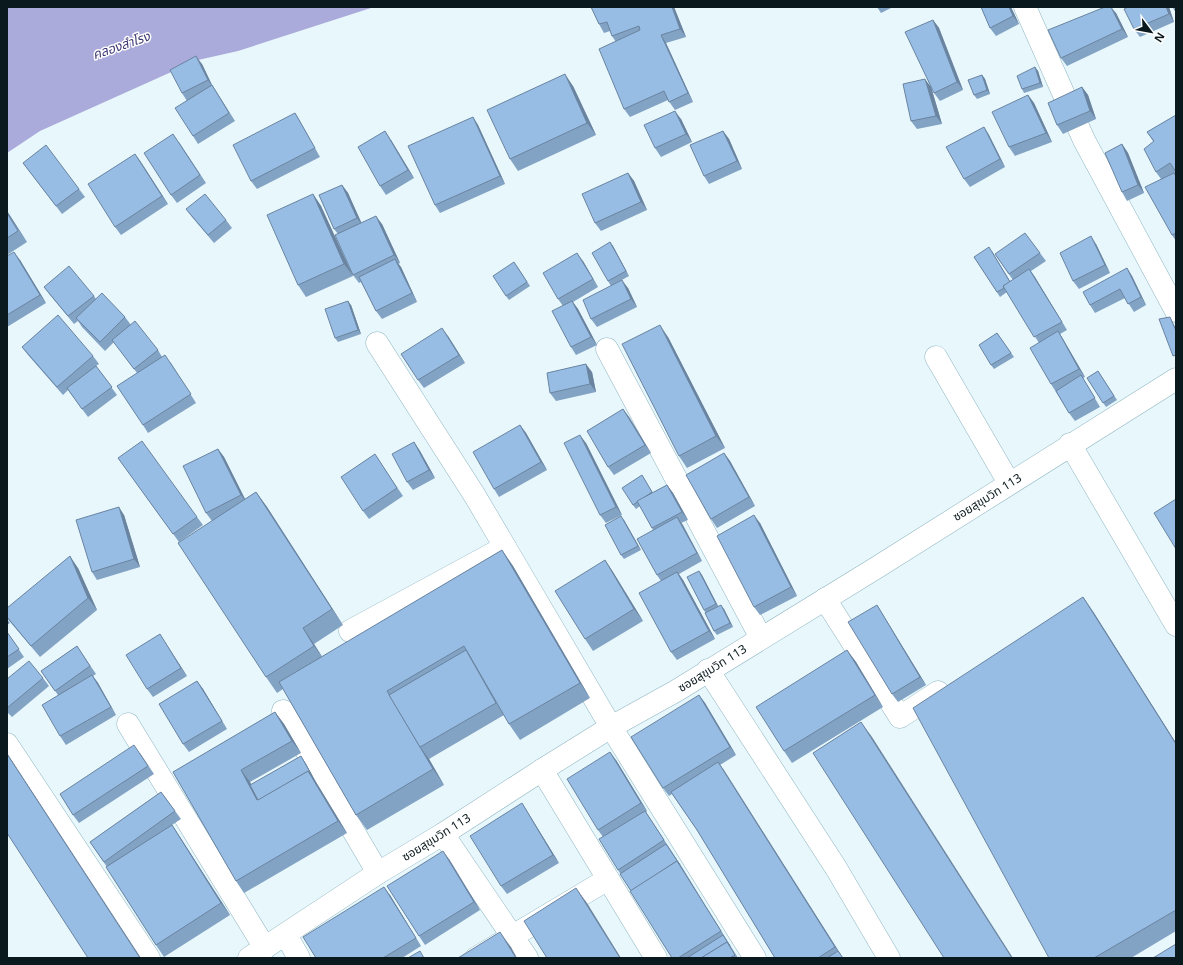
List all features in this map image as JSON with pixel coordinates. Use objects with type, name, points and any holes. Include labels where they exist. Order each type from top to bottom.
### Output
[{"type":"street","points":[[1025,7],[1084,140],[1176,310]]},
{"type":"street","points":[[377,343],[475,496],[611,727],[755,958]]},
{"type":"street","points":[[607,349],[761,638]]},
{"type":"street","points":[[936,357],[1009,484]]},
{"type":"street","name":"ซอยสุขุมวิท 113","points":[[257,953],[378,873],[443,834],[542,770],[611,727],[676,691],[1176,379]]},
{"type":"street","points":[[1070,444],[1176,624]]},
{"type":"street","points":[[350,631],[504,547]]},
{"type":"street","points":[[825,599],[900,717],[952,683]]},
{"type":"street","points":[[708,670],[836,868],[889,958]]},
{"type":"street","points":[[283,711],[298,760],[378,873]]},
{"type":"street","points":[[128,724],[257,953]]},
{"type":"street","points":[[7,744],[149,958]]},
{"type":"street","points":[[542,770],[656,958]]},
{"type":"street","points":[[443,834],[527,958]]},
{"type":"street","points":[[476,958],[608,879]]},
{"type":"street","points":[[286,935],[299,958]]},
{"type":"water","name":"คลองสำโรง","points":[[7,7],[374,7],[238,51],[198,60],[40,131],[7,153]]},
{"type":"building","points":[[591,7],[672,7],[680,29],[661,35],[688,93],[669,102],[664,91],[624,109],[599,49],[640,30],[639,26],[612,36],[607,22],[599,24]]},
{"type":"building","points":[[981,7],[1009,7],[1013,16],[990,28]]},
{"type":"building","points":[[1105,7],[1111,7],[1122,29],[1061,58],[1048,30]]},
{"type":"building","points":[[1128,7],[1166,7],[1169,14],[1134,29],[1124,9]]},
{"type":"building","points":[[933,20],[957,82],[934,93],[905,32]]},
{"type":"building","points":[[196,56],[208,80],[182,93],[170,70]]},
{"type":"building","points":[[1035,67],[1040,83],[1022,89],[1017,76]]},
{"type":"building","points":[[565,74],[587,123],[510,159],[487,110]]},
{"type":"building","points":[[982,75],[987,90],[974,95],[968,80]]},
{"type":"building","points":[[925,79],[936,116],[911,121],[903,84]]},
{"type":"building","points":[[212,85],[229,113],[193,136],[175,108]]},
{"type":"building","points":[[1082,87],[1090,111],[1057,125],[1048,103]]},
{"type":"building","points":[[1028,95],[1046,133],[1009,147],[992,112]]},
{"type":"building","points":[[675,111],[686,134],[655,148],[644,125]]},
{"type":"building","points":[[295,113],[315,148],[251,181],[233,145]]},
{"type":"building","points":[[1176,115],[1176,172],[1170,163],[1156,172],[1144,149],[1154,141],[1147,132]]},
{"type":"building","points":[[473,117],[500,176],[435,205],[408,146]]},
{"type":"building","points":[[984,127],[1000,159],[964,179],[946,147]]},
{"type":"building","points":[[385,131],[408,170],[380,186],[358,147]]},
{"type":"building","points":[[723,131],[737,161],[704,176],[690,145]]},
{"type":"building","points":[[173,134],[200,175],[171,195],[144,153]]},
{"type":"building","points":[[1122,144],[1138,185],[1122,192],[1105,153]]},
{"type":"building","points":[[46,145],[79,189],[56,206],[23,163]]},
{"type":"building","points":[[135,154],[162,196],[115,227],[88,184]]},
{"type":"building","points":[[628,173],[641,202],[595,223],[582,194]]},
{"type":"building","points":[[1174,173],[1176,176],[1176,233],[1172,235],[1145,187]]},
{"type":"building","points":[[342,185],[357,218],[334,229],[319,195]]},
{"type":"building","points":[[205,194],[226,220],[208,235],[186,209]]},
{"type":"building","points":[[313,194],[344,264],[298,285],[267,215]]},
{"type":"building","points":[[7,213],[18,231],[7,238]]},
{"type":"building","points":[[376,216],[394,255],[353,275],[335,235]]},
{"type":"building","points":[[1025,233],[1040,253],[1009,274],[995,254]]},
{"type":"building","points":[[1091,236],[1105,265],[1073,281],[1060,253]]},
{"type":"building","points":[[610,242],[626,271],[608,281],[592,253]]},
{"type":"building","points":[[989,247],[1010,282],[997,292],[974,257]]},
{"type":"building","points":[[14,252],[40,295],[7,315],[7,256]]},
{"type":"building","points":[[577,253],[593,279],[558,299],[543,273]]},
{"type":"building","points":[[395,259],[412,293],[376,311],[359,277]]},
{"type":"building","points":[[514,262],[527,282],[506,296],[493,276]]},
{"type":"building","points":[[69,266],[94,296],[68,316],[44,287]]},
{"type":"building","points":[[1127,268],[1141,297],[1128,304],[1120,289],[1090,305],[1083,292]]},
{"type":"building","points":[[1029,269],[1062,322],[1034,337],[1003,286]]},
{"type":"building","points":[[622,280],[631,299],[591,319],[583,300]]},
{"type":"building","points":[[102,293],[125,317],[100,342],[76,318]]},
{"type":"building","points":[[348,301],[358,330],[335,338],[325,309]]},
{"type":"building","points":[[572,301],[591,337],[571,347],[552,311]]},
{"type":"building","points":[[58,315],[93,356],[57,387],[22,347]]},
{"type":"building","points":[[1170,317],[1176,331],[1176,355],[1173,356],[1159,319]]},
{"type":"building","points":[[135,321],[158,350],[134,369],[112,340]]},
{"type":"building","points":[[660,325],[716,436],[679,456],[622,344]]},
{"type":"building","points":[[442,328],[459,355],[418,380],[401,354]]},
{"type":"building","points":[[1058,331],[1079,369],[1051,384],[1030,348]]},
{"type":"building","points":[[997,333],[1011,353],[991,365],[979,345]]},
{"type":"building","points":[[165,355],[191,394],[143,425],[117,386]]},
{"type":"building","points":[[586,364],[590,384],[550,393],[547,373]]},
{"type":"building","points":[[96,366],[112,387],[82,409],[67,388]]},
{"type":"building","points":[[1098,371],[1114,396],[1103,403],[1087,378]]},
{"type":"building","points":[[1081,375],[1095,398],[1069,413],[1056,391]]},
{"type":"building","points":[[623,409],[645,445],[608,467],[587,431]]},
{"type":"building","points":[[520,425],[541,462],[494,489],[473,452]]},
{"type":"building","points":[[580,435],[616,507],[600,515],[564,443]]},
{"type":"building","points":[[142,441],[197,517],[173,534],[118,458]]},
{"type":"building","points":[[414,442],[429,470],[407,482],[392,454]]},
{"type":"building","points":[[218,449],[241,495],[206,513],[183,466]]},
{"type":"building","points":[[724,453],[749,497],[711,519],[686,475]]},
{"type":"building","points":[[375,454],[397,488],[363,511],[341,477]]},
{"type":"building","points":[[642,475],[652,492],[633,505],[622,488]]},
{"type":"building","points":[[667,485],[682,512],[652,528],[637,501]]},
{"type":"building","points":[[256,492],[332,609],[303,628],[314,646],[266,677],[178,543]]},
{"type":"building","points":[[1176,499],[1176,549],[1154,513]]},
{"type":"building","points":[[119,507],[134,559],[92,572],[76,520]]},
{"type":"building","points":[[754,515],[791,587],[754,607],[717,536]]},
{"type":"building","points":[[621,516],[638,546],[621,555],[605,525]]},
{"type":"building","points":[[677,517],[697,553],[657,575],[637,539]]},
{"type":"building","points":[[502,550],[580,683],[509,724],[464,646],[387,691],[433,769],[356,815],[279,682]]},
{"type":"building","points":[[70,556],[88,598],[31,646],[7,617],[7,608]]},
{"type":"building","points":[[605,560],[634,609],[585,639],[555,591]]},
{"type":"building","points":[[699,571],[716,604],[704,610],[687,577]]},
{"type":"building","points":[[677,572],[709,631],[671,652],[639,593]]},
{"type":"building","points":[[1083,597],[1176,744],[1176,910],[1094,958],[1049,958],[913,708]]},
{"type":"building","points":[[721,605],[730,623],[714,631],[705,613]]},
{"type":"building","points":[[877,605],[920,677],[892,694],[848,622]]},
{"type":"building","points":[[7,632],[19,649],[7,657]]},
{"type":"building","points":[[160,634],[181,668],[147,689],[126,655]]},
{"type":"building","points":[[77,646],[90,666],[55,691],[41,671]]},
{"type":"building","points":[[466,650],[496,703],[420,747],[389,695]]},
{"type":"building","points":[[847,650],[875,695],[784,751],[756,707]]},
{"type":"building","points":[[29,661],[43,678],[7,708],[7,679]]},
{"type":"building","points":[[92,675],[111,707],[60,736],[42,705]]},
{"type":"building","points":[[197,681],[222,721],[183,744],[159,704]]},
{"type":"building","points":[[699,695],[730,747],[663,788],[631,737]]},
{"type":"building","points":[[275,712],[292,741],[241,770],[257,800],[308,771],[338,821],[236,881],[173,772]]},
{"type":"building","points":[[861,722],[1012,958],[944,958],[813,753]]},
{"type":"building","points":[[134,745],[148,766],[73,815],[60,794]]},
{"type":"building","points":[[610,752],[641,803],[598,830],[567,779]]},
{"type":"building","points":[[7,754],[140,958],[88,958],[7,833]]},
{"type":"building","points":[[301,756],[311,774],[308,771],[258,800],[250,785]]},
{"type":"building","points":[[718,762],[835,947],[818,958],[775,958],[697,830],[671,792]]},
{"type":"building","points":[[161,792],[175,811],[104,862],[90,842]]},
{"type":"building","points":[[522,803],[553,855],[501,886],[470,836]]},
{"type":"building","points":[[645,811],[664,840],[618,870],[599,839]]},
{"type":"building","points":[[172,825],[221,903],[156,945],[106,867]]},
{"type":"building","points":[[666,844],[680,865],[677,861],[631,891],[620,874]]},
{"type":"building","points":[[443,851],[474,902],[419,936],[387,886]]},
{"type":"building","points":[[677,861],[721,931],[678,958],[672,958],[630,891]]},
{"type":"building","points":[[384,887],[416,938],[383,958],[316,958],[303,937]]},
{"type":"building","points":[[576,888],[620,958],[547,958],[524,921]]},
{"type":"building","points":[[500,932],[516,958],[458,958]]},
{"type":"building","points":[[723,935],[730,946],[727,942],[701,958],[687,958]]},
{"type":"building","points":[[727,942],[735,955],[730,958],[701,958]]},
{"type":"building","points":[[1176,944],[1176,958],[1153,958]]},
{"type":"building","points":[[420,951],[424,958],[408,958]]},
{"type":"building","points":[[838,951],[843,958],[827,958]]}]
